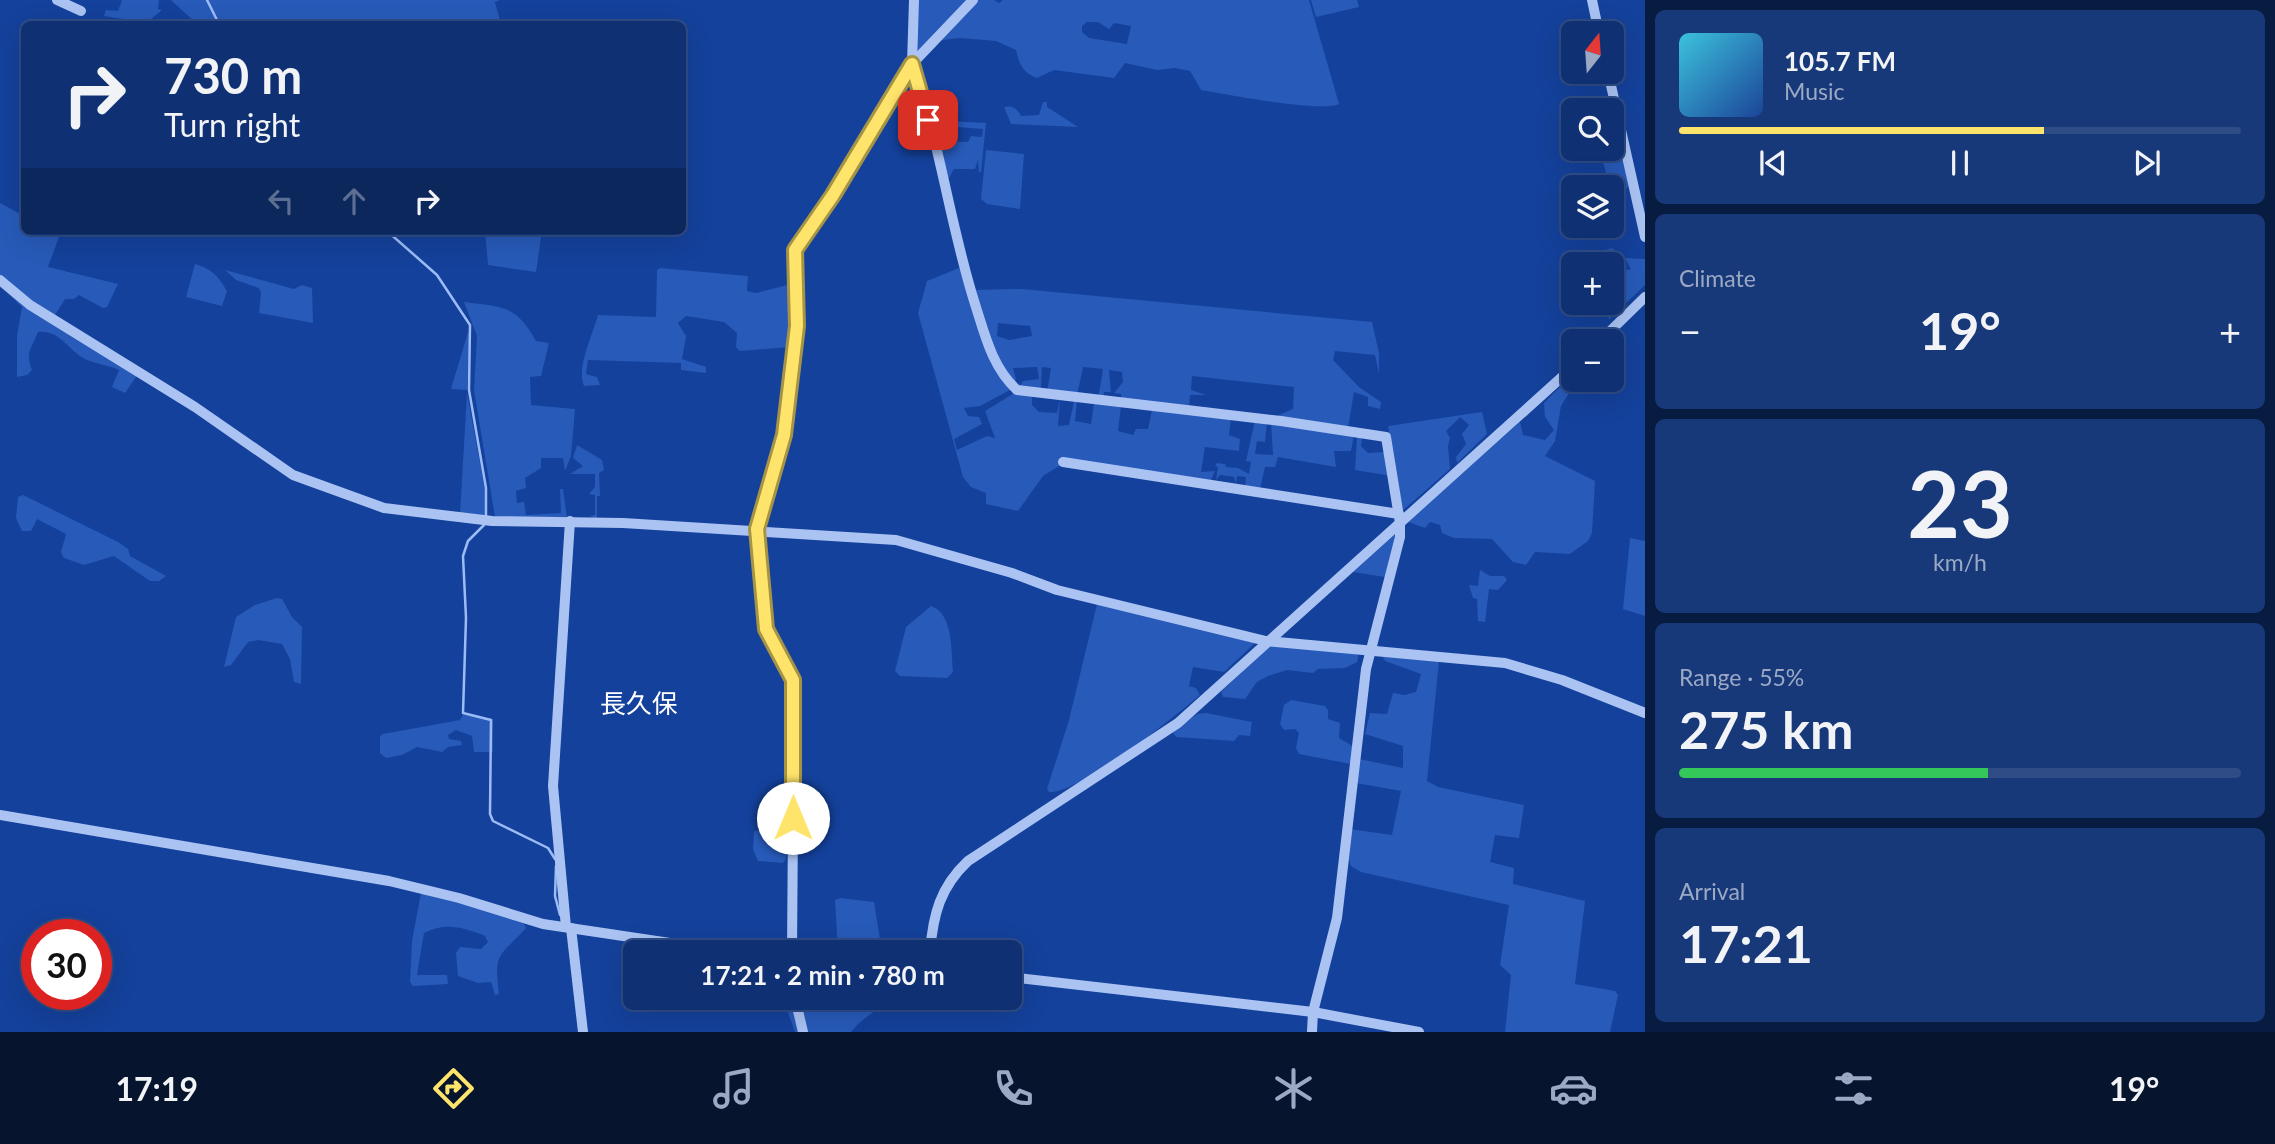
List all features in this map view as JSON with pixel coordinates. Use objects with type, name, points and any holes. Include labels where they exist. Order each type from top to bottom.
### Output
[{"type":"street","points":[[57,0],[81,11]]},
{"type":"street","points":[[914,0],[912,64],[961,260],[989,350],[1012,386],[1023,393],[1281,421],[1385,437],[1400,518],[1400,537],[1370,650],[1337,918],[1313,1012],[1312,1032]]},
{"type":"street","points":[[792,940],[794,690],[793,680],[766,629],[757,529],[784,435],[797,326],[795,250],[833,195],[912,64],[973,0]]},
{"type":"street","points":[[1592,0],[1596,21]]},
{"type":"street","points":[[1611,84],[1645,237]]},
{"type":"street","points":[[0,280],[30,304],[195,407],[271,461],[316,485],[384,508],[492,521],[570,521],[757,529],[896,540],[1012,573],[1057,590],[1266,641],[1505,663],[1562,680],[1645,713]]},
{"type":"street","points":[[1612,329],[1645,297]]},
{"type":"street","points":[[932,940],[936,908],[954,874],[968,860],[1178,723],[1400,518],[1561,377]]},
{"type":"street","points":[[1063,462],[1400,518]]},
{"type":"street","points":[[570,521],[553,786],[583,1032]]},
{"type":"street","points":[[0,815],[401,884],[459,898],[520,918],[653,940]]},
{"type":"street","points":[[1022,978],[1313,1012],[1419,1032]]},
{"type":"street","points":[[798,1010],[803,1032]]},
{"type":"shaded area","points":[[122,0],[159,0],[158,9],[162,10],[149,21],[130,21],[104,16],[106,10],[118,11]]},
{"type":"shaded area","points":[[171,0],[500,0],[495,2],[500,21],[194,21]]},
{"type":"shaded area","points":[[911,0],[994,0],[999,3],[1003,0],[1309,0],[1339,104],[1294,105],[1201,90],[1190,71],[1175,68],[1157,70],[1125,63],[1114,78],[1054,70],[1037,78],[1022,67],[1016,50],[996,41],[960,38],[942,40],[918,57]],"holes":[[[1087,22],[1098,22],[1109,29],[1114,23],[1131,26],[1127,44],[1089,38],[1082,32],[1082,26]]]},
{"type":"shaded area","points":[[1311,0],[1357,0],[1359,7],[1316,17]]},
{"type":"shaded area","points":[[1043,102],[1047,102],[1047,107],[1078,127],[1011,124],[1004,107],[1014,108],[1021,116],[1039,115]]},
{"type":"shaded area","points":[[929,120],[986,123],[981,172],[978,160],[975,169],[954,169],[949,178],[944,179],[936,132],[942,141],[968,142],[971,136],[982,137],[983,129],[931,125]]},
{"type":"shaded area","points":[[986,150],[1024,154],[1020,209],[987,204],[981,199]]},
{"type":"shaded area","points":[[1624,156],[1628,187],[1625,188],[1624,175],[1606,175],[1603,161],[1624,161]]},
{"type":"shaded area","points":[[0,203],[21,214],[21,235],[60,235],[48,267],[118,284],[107,307],[103,308],[79,295],[74,299],[65,299],[55,315],[138,374],[125,393],[112,387],[119,370],[87,360],[59,338],[46,332],[38,332],[31,347],[29,359],[32,370],[27,375],[17,377],[17,336],[22,307],[0,286]]},
{"type":"shaded area","points":[[485,235],[541,235],[536,272],[488,265]]},
{"type":"shaded area","points":[[1613,248],[1614,252],[1598,252]]},
{"type":"shaded area","points":[[1625,258],[1645,259],[1645,285],[1624,305],[1624,271],[1631,269]]},
{"type":"shaded area","points":[[195,264],[210,271],[227,291],[222,306],[186,297]]},
{"type":"shaded area","points":[[660,268],[748,276],[747,291],[756,293],[791,284],[796,305],[790,347],[740,351],[736,347],[737,333],[724,322],[686,316],[678,323],[686,336],[682,359],[706,367],[706,373],[681,370],[681,363],[588,360],[586,374],[597,377],[600,385],[584,386],[582,370],[598,315],[656,317],[657,270]]},
{"type":"shaded area","points":[[959,268],[969,290],[1022,289],[1372,322],[1379,353],[1379,374],[1375,355],[1335,351],[1333,360],[1359,387],[1381,402],[1380,409],[1368,406],[1368,397],[1354,392],[1348,428],[1354,435],[1351,451],[1334,451],[1336,467],[1278,457],[1275,467],[1265,467],[1260,489],[1245,486],[1246,477],[1237,476],[1236,484],[1234,477],[1220,475],[1216,480],[1218,467],[1215,466],[1217,463],[1225,464],[1226,467],[1238,468],[1249,474],[1251,462],[1246,461],[1255,420],[1267,422],[1265,442],[1257,441],[1255,454],[1273,455],[1271,423],[1279,415],[1293,409],[1294,387],[1192,376],[1191,390],[1206,395],[1190,395],[1189,408],[1204,410],[1207,405],[1207,412],[1122,402],[1121,394],[1114,393],[1123,382],[1122,372],[1109,370],[1111,392],[1104,392],[1103,400],[1098,399],[1103,369],[1083,367],[1077,396],[1047,392],[1051,368],[1042,367],[1041,390],[1019,387],[1023,381],[1039,379],[1037,367],[1013,368],[1016,379],[1012,389],[980,406],[964,408],[968,416],[979,417],[982,424],[954,439],[957,450],[987,436],[995,438],[985,411],[1016,392],[1032,396],[1032,405],[1039,412],[1057,413],[1060,398],[1058,426],[1069,425],[1074,401],[1077,401],[1075,421],[1091,424],[1094,403],[1121,406],[1118,431],[1133,435],[1136,429],[1148,429],[1152,410],[1231,418],[1229,435],[1240,439],[1239,451],[1205,447],[1201,472],[1215,471],[1211,480],[1069,460],[1043,476],[1018,511],[986,504],[986,493],[971,487],[963,477],[918,313],[927,281]],"holes":[[[998,323],[1030,326],[1032,336],[1009,340],[997,336]]]},
{"type":"shaded area","points":[[225,270],[294,289],[302,285],[312,288],[313,323],[259,313],[259,288],[236,280]]},
{"type":"shaded area","points":[[464,302],[507,310],[522,320],[536,341],[549,343],[541,376],[530,377],[531,405],[575,409],[571,456],[565,471],[563,458],[541,458],[541,468],[525,478],[526,488],[516,491],[517,503],[524,502],[526,515],[561,513],[560,489],[563,489],[567,518],[495,517],[474,390],[477,336]]},
{"type":"shaded area","points":[[468,332],[470,338],[467,390],[451,389]]},
{"type":"shaded area","points":[[1561,386],[1561,392],[1570,392],[1561,406],[1555,441],[1545,456],[1595,481],[1592,533],[1588,541],[1570,554],[1535,552],[1526,565],[1513,562],[1492,539],[1454,538],[1442,533],[1440,525],[1430,522],[1425,528],[1408,522],[1520,422],[1523,435],[1545,440],[1554,430],[1545,417],[1544,403]]},
{"type":"shaded area","points":[[467,393],[485,490],[485,517],[460,514]]},
{"type":"shaded area","points":[[1482,412],[1487,434],[1457,463],[1456,457],[1466,444],[1462,434],[1469,425],[1460,417],[1446,431],[1450,438],[1450,469],[1402,511],[1388,426]]},
{"type":"shaded area","points":[[1357,437],[1362,437],[1361,446],[1368,453],[1384,452],[1391,476],[1355,470]]},
{"type":"shaded area","points":[[577,445],[602,460],[604,470],[599,473],[597,520],[590,516],[595,515],[595,495],[589,494],[595,487],[595,474],[570,474],[583,466],[573,458]]},
{"type":"shaded area","points":[[23,495],[118,542],[128,549],[130,556],[166,576],[159,581],[150,581],[114,556],[84,565],[64,558],[61,552],[66,534],[37,519],[31,531],[22,531],[16,518],[18,497]]},
{"type":"shaded area","points":[[1394,535],[1398,537],[1385,577],[1353,572]]},
{"type":"shaded area","points":[[1630,538],[1645,541],[1645,616],[1623,609]]},
{"type":"shaded area","points":[[1480,570],[1490,576],[1504,576],[1507,580],[1498,590],[1489,589],[1485,622],[1478,621],[1477,599],[1473,598],[1469,585],[1478,586]]},
{"type":"shaded area","points":[[282,599],[292,617],[302,627],[301,684],[294,682],[290,659],[282,644],[258,640],[248,642],[231,665],[224,667],[236,617],[255,605]]},
{"type":"shaded area","points":[[1098,600],[1255,643],[1224,672],[1193,667],[1189,686],[1196,688],[1200,695],[1103,768],[1082,781],[1049,792],[1047,789],[1069,720]]},
{"type":"shaded area","points":[[931,606],[938,610],[948,625],[953,672],[947,678],[900,676],[895,671],[906,627]]},
{"type":"shaded area","points":[[1274,641],[1359,652],[1357,662],[1345,668],[1318,669],[1313,673],[1287,670],[1257,682],[1245,699],[1223,697],[1221,692]]},
{"type":"shaded area","points":[[1381,654],[1439,661],[1427,781],[1438,787],[1524,805],[1519,838],[1495,835],[1490,862],[1514,868],[1513,884],[1585,901],[1575,984],[1615,991],[1618,995],[1610,1032],[1505,1032],[1511,975],[1500,965],[1509,905],[1361,872],[1351,866],[1347,853],[1349,829],[1392,835],[1401,791],[1356,783],[1359,759],[1403,768],[1403,746],[1365,734],[1370,713],[1387,714],[1393,693],[1404,695],[1416,692],[1421,674],[1385,661]]},
{"type":"shaded area","points":[[1291,700],[1325,706],[1328,719],[1340,723],[1339,738],[1354,747],[1351,764],[1299,754],[1296,748],[1299,733],[1295,729],[1284,730],[1280,724],[1284,705]]},
{"type":"shaded area","points":[[1206,713],[1252,722],[1250,736],[1239,735],[1234,741],[1176,737],[1173,733],[1173,729],[1198,714]]},
{"type":"shaded area","points":[[463,715],[493,719],[493,752],[474,752],[472,736],[456,730],[448,735],[449,739],[461,741],[462,745],[448,747],[442,752],[417,747],[402,755],[386,758],[380,753],[380,736],[383,734],[460,720]]},
{"type":"shaded area","points":[[779,788],[789,790],[786,859],[783,863],[758,861],[753,849],[754,831],[767,829],[768,795]]},
{"type":"shaded area","points":[[421,893],[463,902],[524,924],[526,928],[500,956],[497,970],[499,994],[495,995],[491,982],[478,983],[458,976],[456,953],[460,947],[481,949],[488,942],[485,936],[454,927],[424,933],[417,975],[447,975],[448,984],[413,986],[410,982],[412,941]]},
{"type":"shaded area","points":[[840,898],[874,902],[880,940],[837,940],[835,900]]},
{"type":"shaded area","points":[[787,1010],[876,1010],[851,1032],[795,1032]]},
{"type":"waterway","points":[[207,0],[218,21]]},
{"type":"waterway","points":[[392,235],[437,275],[470,325],[469,390],[486,488],[486,518]]},
{"type":"waterway","points":[[484,525],[468,541],[463,556],[466,618],[463,713],[491,720],[490,814],[493,821],[548,848],[555,859]]},
{"type":"waterway","points":[[556,866],[555,896],[560,915]]},
{"type":"district","name":"長久保","points":[[639,703]]},
{"type":"route","points":[[793,818],[793,680],[772,645],[766,629],[757,529],[784,435],[797,326],[795,250],[833,195],[912,64],[928,120]]}]
